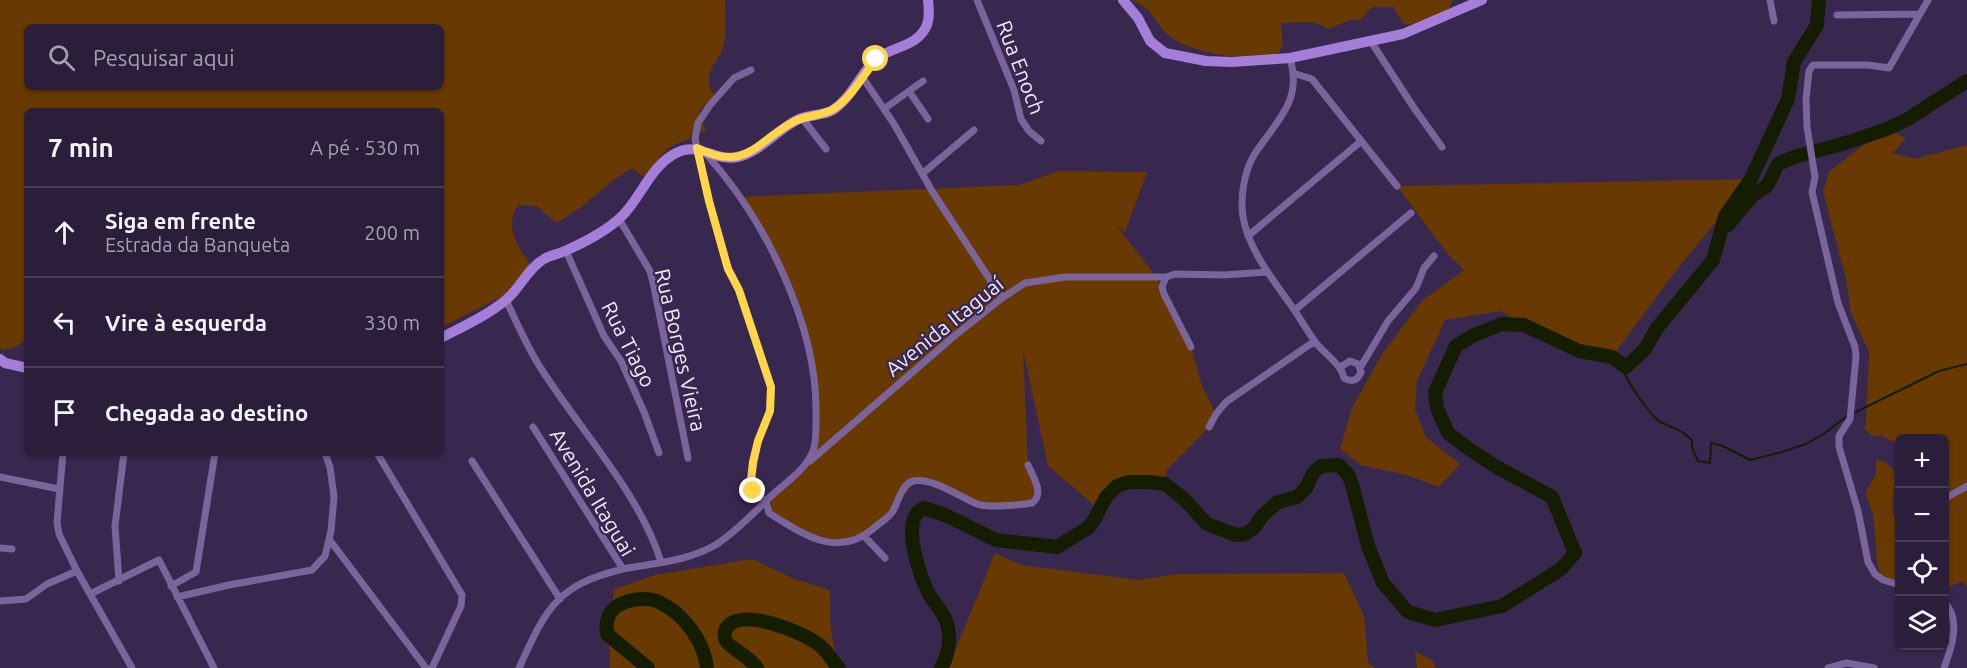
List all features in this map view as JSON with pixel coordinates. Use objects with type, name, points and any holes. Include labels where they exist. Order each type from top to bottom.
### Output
[{"type":"street","points":[[444,336],[506,300],[517,290],[529,272],[544,259],[566,251],[619,219],[646,182],[667,159],[676,153],[687,149],[701,150],[734,158],[747,154],[793,122],[833,110],[863,78],[876,59],[908,46],[922,33],[927,26],[928,0]]},
{"type":"street","name":"Rua Enoch","points":[[977,0],[1014,90],[1021,119],[1029,131],[1041,141]]},
{"type":"street","points":[[1123,0],[1134,12],[1150,41],[1165,53],[1206,61],[1232,62],[1290,58],[1412,31],[1482,0]]},
{"type":"street","points":[[1770,0],[1774,21]]},
{"type":"street","points":[[1895,584],[1883,580],[1875,574],[1868,562],[1858,511],[1839,447],[1839,436],[1850,419],[1855,346],[1838,303],[1812,192],[1815,177],[1808,140],[1806,100],[1809,71],[1813,65],[1868,65],[1889,68],[1928,0]]},
{"type":"street","points":[[1837,15],[1920,14]]},
{"type":"street","points":[[1370,40],[1442,147]]},
{"type":"street","points":[[1290,58],[1294,86],[1291,102],[1253,157],[1247,171],[1242,207],[1248,236],[1267,272],[1315,341],[1341,370],[1344,378],[1352,381],[1359,376],[1360,368],[1388,321],[1416,288],[1424,268],[1434,256]]},
{"type":"street","points":[[751,70],[734,78],[710,105],[698,123],[695,140],[740,197],[778,261],[807,338],[817,391],[816,441],[805,465]]},
{"type":"street","points":[[1293,73],[1312,80],[1397,186]]},
{"type":"street","points":[[863,78],[1002,298]]},
{"type":"street","points":[[884,109],[923,81]]},
{"type":"street","points":[[909,91],[928,119]]},
{"type":"street","points":[[802,118],[826,149]]},
{"type":"street","points":[[922,174],[974,130]]},
{"type":"street","points":[[1248,236],[1360,142]]},
{"type":"street","points":[[701,150],[709,201],[728,269],[739,290],[771,387],[770,411],[758,441],[751,480],[753,491],[766,501],[769,513],[810,538],[850,542],[864,536],[891,514],[906,485],[915,481],[939,485],[980,505],[1032,503],[1037,500],[1038,494],[1028,465]]},
{"type":"street","points":[[1295,310],[1411,213]]},
{"type":"street","name":"Rua Borges Vieira","points":[[619,219],[650,271],[688,458]]},
{"type":"street","name":"Rua Tiago","points":[[566,251],[604,336],[621,361],[659,453]]},
{"type":"street","name":"Avenida Itaguaí","points":[[766,501],[953,337],[1002,298],[1025,283],[1065,277],[1166,277],[1175,274],[1224,275],[1267,272]]},
{"type":"street","points":[[1166,277],[1162,286],[1164,294],[1191,347]]},
{"type":"street","points":[[506,300],[540,369],[640,512],[661,562]]},
{"type":"street","points":[[1209,427],[1226,402],[1315,341]]},
{"type":"street","points":[[0,359],[5,363],[24,367]]},
{"type":"street","points":[[1341,370],[1342,366],[1350,361],[1358,364],[1360,368]]},
{"type":"street","name":"Avenida Itaguai","points":[[519,668],[539,624],[560,599],[574,587],[597,575],[623,569],[534,427]]},
{"type":"street","points":[[63,456],[58,534],[76,571],[132,668]]},
{"type":"street","points":[[119,581],[115,526],[124,456]]},
{"type":"street","points":[[171,586],[196,572],[215,456]]},
{"type":"street","points":[[177,597],[312,570],[325,556],[329,539],[334,497],[326,456]]},
{"type":"street","points":[[379,456],[462,595],[462,606],[432,668]]},
{"type":"street","points":[[472,461],[560,599]]},
{"type":"street","points":[[0,477],[59,489]]},
{"type":"street","points":[[1949,497],[1967,486]]},
{"type":"street","points":[[623,569],[686,558],[717,544],[766,501]]},
{"type":"street","points":[[864,536],[885,558]]},
{"type":"street","points":[[329,539],[426,668]]},
{"type":"street","points":[[0,548],[12,549]]},
{"type":"street","points":[[90,594],[159,561],[214,668]]},
{"type":"street","points":[[0,601],[26,600],[47,584],[76,571]]},
{"type":"street","points":[[1944,668],[1954,634],[1952,615],[1949,610]]},
{"type":"street","points":[[1828,668],[1847,663],[1874,668]]},
{"type":"shaded area","points":[[0,0],[725,0],[724,43],[709,75],[710,88],[715,96],[699,111],[706,131],[692,134],[688,140],[674,145],[659,158],[645,176],[632,168],[612,181],[576,211],[556,223],[537,206],[518,205],[514,213],[512,228],[517,243],[530,264],[505,295],[444,326],[444,108],[24,108],[24,341],[18,346],[3,350],[0,348]]},
{"type":"shaded area","points":[[1132,0],[1453,0],[1447,15],[1417,24],[1404,24],[1393,7],[1372,7],[1360,20],[1353,19],[1328,29],[1312,23],[1281,23],[1283,44],[1279,53],[1267,56],[1238,57],[1206,52],[1179,42],[1165,32],[1148,10]]},
{"type":"shaded area","points":[[1889,130],[1906,138],[1893,153],[1915,159],[1967,145],[1967,587],[1963,581],[1949,587],[1949,434],[1895,434],[1895,443],[1880,435],[1872,436],[1864,428],[1869,352],[1851,313],[1846,279],[1823,191],[1829,172],[1876,135]]},
{"type":"shaded area","points":[[1059,171],[1147,172],[1125,232],[1117,226],[1154,274],[1191,347],[1202,386],[1216,414],[1209,427],[1167,470],[1165,481],[1129,480],[1117,486],[1103,513],[1048,466],[1023,350],[1028,465],[1037,487],[1032,503],[980,505],[939,485],[915,481],[891,514],[850,542],[810,538],[769,513],[774,492],[805,465],[816,441],[817,391],[807,338],[778,261],[740,197],[1019,185]]},
{"type":"shaded area","points":[[1751,179],[1675,272],[1612,357],[1524,325],[1501,311],[1445,320],[1417,381],[1415,409],[1426,437],[1460,464],[1439,487],[1406,475],[1361,465],[1340,449],[1352,408],[1382,354],[1422,301],[1464,270],[1447,253],[1397,186]]},
{"type":"shaded area","points":[[1876,460],[1886,462],[1895,472],[1892,513],[1895,516],[1895,586],[1881,578],[1877,562],[1873,513],[1865,493],[1876,474]]},
{"type":"shaded area","points":[[995,553],[1021,565],[1138,580],[1179,574],[1344,573],[1364,616],[1368,662],[1375,668],[948,668]]},
{"type":"shaded area","points":[[752,559],[792,578],[830,590],[833,643],[836,654],[845,668],[610,668],[609,641],[614,589],[655,575]]},
{"type":"shaded area","points":[[1415,651],[1433,661],[1436,668],[1417,668]]},
{"type":"waterway","points":[[941,668],[948,646],[947,623],[926,588],[913,545],[913,522],[924,508],[945,515],[996,540],[1057,547],[1088,528],[1106,497],[1117,486],[1129,482],[1149,482],[1165,484],[1184,499],[1207,524],[1236,535],[1245,534],[1254,528],[1262,516],[1278,502],[1297,497],[1306,488],[1313,473],[1321,466],[1339,465],[1349,476],[1368,546],[1383,583],[1408,612],[1435,620],[1502,606],[1561,569],[1575,553],[1552,497],[1495,466],[1448,433],[1437,408],[1435,392],[1456,346],[1474,335],[1502,324],[1524,325],[1579,351],[1612,357],[1626,367],[1645,349],[1657,328],[1713,260],[1725,216],[1751,179],[1788,99],[1794,62],[1817,25],[1819,0]]},
{"type":"waterway","points":[[1728,225],[1752,196],[1767,186],[1778,164],[1887,129],[1908,119],[1967,81]]},
{"type":"waterway","points":[[1626,367],[1624,372],[1650,412],[1661,422],[1692,440],[1692,448],[1698,461],[1710,463],[1711,443],[1723,446],[1750,460],[1782,452],[1806,444],[1843,419],[1939,371],[1967,364]]},
{"type":"waterway","points":[[648,668],[607,634],[609,615],[621,604],[648,599],[668,607],[684,621],[697,638],[707,668]]},
{"type":"waterway","points":[[757,668],[726,641],[725,631],[730,624],[738,620],[762,621],[788,629],[818,644],[839,668]]},
{"type":"route","points":[[753,491],[751,480],[753,462],[758,441],[770,411],[771,387],[739,290],[728,269],[697,148],[704,152],[734,158],[747,154],[793,122],[833,110],[855,88],[876,59]]}]
